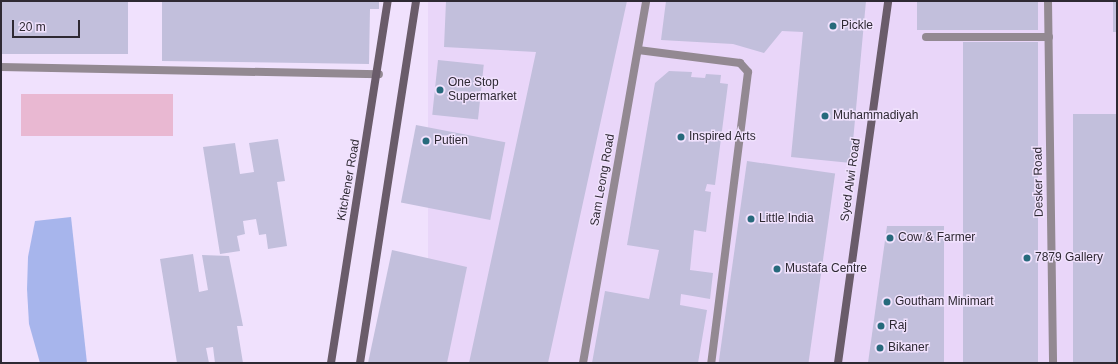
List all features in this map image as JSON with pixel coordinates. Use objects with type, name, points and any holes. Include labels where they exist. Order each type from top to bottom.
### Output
[{"type":"street","name":"Kitchener Road","points":[[331,363],[379,74],[388,1]]},
{"type":"street","points":[[360,363],[416,1]]},
{"type":"street","name":"Sam Leong Road","points":[[583,363],[646,1]]},
{"type":"street","name":"Syed Alwi Road","points":[[838,363],[888,1]]},
{"type":"street","name":"Desker Road","points":[[1048,1],[1053,363]]},
{"type":"street","points":[[926,37],[1049,37]]},
{"type":"street","points":[[638,50],[740,62],[748,72],[726,256],[711,363]]},
{"type":"street","points":[[1,67],[379,74]]},
{"type":"shaded area","name":"Little India","points":[[428,1],[1117,1],[1117,363],[428,363]]},
{"type":"shaded area","points":[[21,94],[173,94],[173,136],[21,136]]},
{"type":"water","points":[[71,217],[87,363],[40,363],[29,324],[27,289],[28,257],[35,221]]},
{"type":"building","points":[[1,1],[128,1],[128,54],[1,54]]},
{"type":"building","points":[[162,1],[379,1],[379,9],[370,9],[369,64],[162,61]]},
{"type":"building","points":[[446,1],[627,1],[548,363],[469,363],[536,52],[444,47]]},
{"type":"building","points":[[666,1],[866,1],[851,163],[791,157],[803,32],[782,31],[764,53],[733,44],[661,40]]},
{"type":"building","points":[[917,1],[1038,1],[1038,30],[917,30]]},
{"type":"building","points":[[1113,1],[1117,1],[1117,32],[1113,32]]},
{"type":"building","points":[[963,42],[1038,42],[1038,363],[963,363]]},
{"type":"building","points":[[438,60],[484,65],[478,120],[432,115]]},
{"type":"building","points":[[669,71],[692,72],[691,77],[705,78],[706,74],[721,75],[720,83],[728,84],[715,185],[707,184],[705,191],[711,192],[706,232],[694,230],[690,270],[713,273],[710,299],[681,294],[680,305],[707,310],[698,363],[592,363],[605,291],[649,299],[659,250],[627,245],[655,83]]},
{"type":"building","points":[[1073,114],[1117,114],[1117,363],[1073,363]]},
{"type":"building","points":[[416,125],[505,142],[490,220],[401,203]]},
{"type":"building","points":[[278,139],[285,181],[277,182],[287,246],[268,249],[266,234],[259,235],[256,219],[243,221],[245,234],[237,236],[240,251],[220,254],[203,147],[235,143],[240,174],[254,172],[249,143]]},
{"type":"building","name":"Mustafa Centre","points":[[747,161],[835,173],[808,363],[719,363]]},
{"type":"building","points":[[887,226],[944,226],[944,363],[868,363]]},
{"type":"building","points":[[392,250],[467,267],[447,363],[368,363]]},
{"type":"building","points":[[193,254],[199,292],[208,290],[202,255],[229,256],[243,326],[237,326],[243,363],[215,363],[213,347],[206,348],[209,363],[177,363],[160,259]]},
{"type":"place","name":"Pickle","points":[[833,26]]},
{"type":"place","name":"One Stop Supermarket","points":[[440,90]]},
{"type":"place","name":"Muhammadiyah","points":[[825,116]]},
{"type":"place","name":"Inspired Arts","points":[[681,137]]},
{"type":"place","name":"Putien","points":[[426,141]]},
{"type":"place","name":"Little India","points":[[751,219]]},
{"type":"place","name":"Cow & Farmer","points":[[890,238]]},
{"type":"place","name":"7879 Gallery","points":[[1027,258]]},
{"type":"place","name":"Mustafa Centre","points":[[777,269]]},
{"type":"place","name":"Goutham Minimart","points":[[887,302]]},
{"type":"place","name":"Raj","points":[[881,326]]},
{"type":"place","name":"Bikaner","points":[[880,348]]}]
